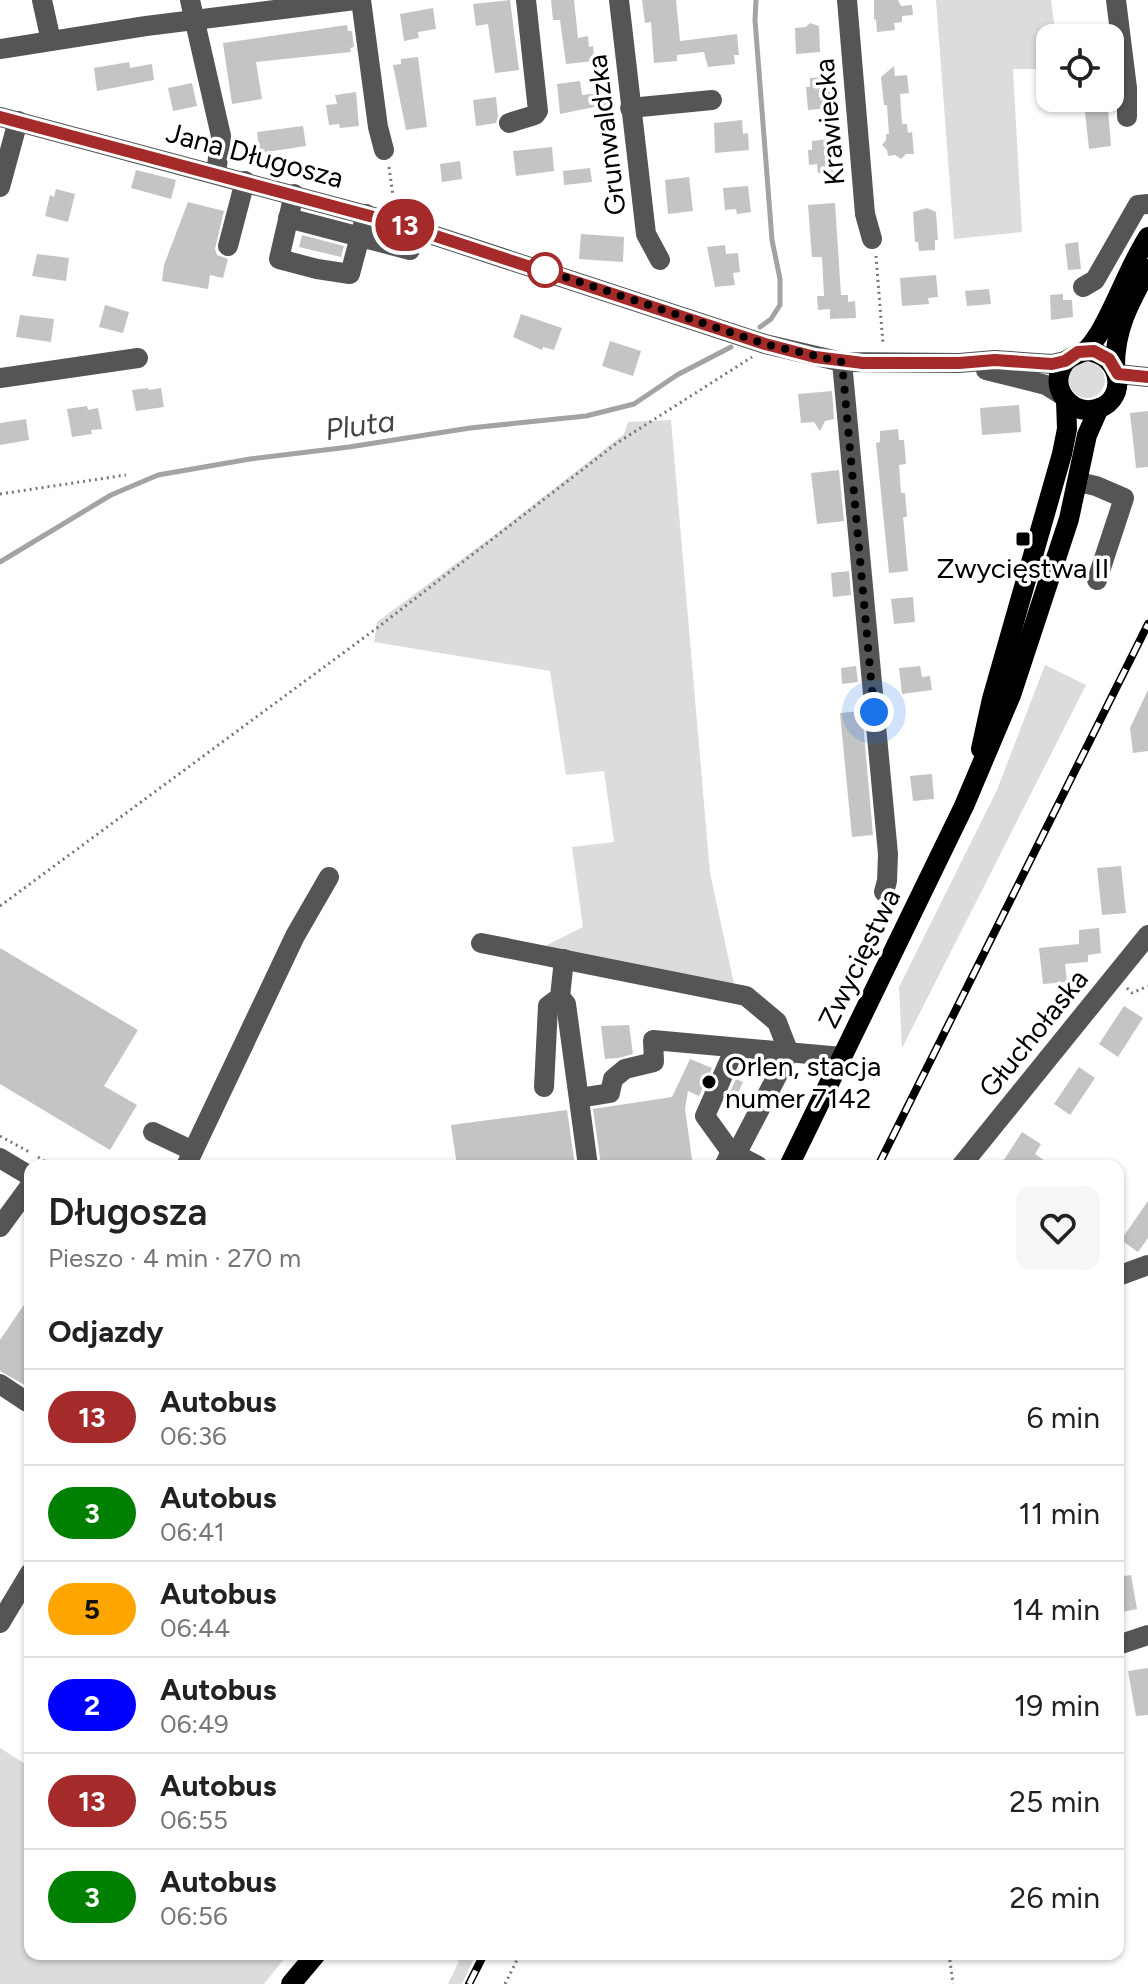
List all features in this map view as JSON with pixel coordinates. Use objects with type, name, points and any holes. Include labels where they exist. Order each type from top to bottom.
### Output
[{"type":"main road","points":[[1148,237],[1101,330],[1085,351],[1065,361],[1058,378],[1064,398],[1082,410],[1099,408],[1116,391],[1116,339],[1148,269]]},
{"type":"main road","points":[[1085,351],[1102,354],[1116,370]]},
{"type":"main road","name":"Zwycięstwa","points":[[792,1160],[964,806],[976,772],[992,699],[1062,454],[1067,429],[1064,398]]},
{"type":"main road","name":"Zwycięstwa","points":[[976,772],[1004,716],[1069,519],[1087,435],[1099,408]]},
{"type":"main road","points":[[291,1984],[311,1960]]},
{"type":"street","points":[[42,0],[51,41]]},
{"type":"street","points":[[0,49],[192,10],[358,0],[384,150]]},
{"type":"street","points":[[509,123],[535,115],[538,111],[526,0]]},
{"type":"street","name":"Grunwaldzka","points":[[619,0],[646,234],[660,260]]},
{"type":"street","name":"Krawiecka","points":[[847,0],[865,214],[872,239]]},
{"type":"street","points":[[1116,0],[1127,88],[1127,117]]},
{"type":"street","points":[[192,10],[221,136],[216,173]]},
{"type":"street","points":[[630,108],[712,100]]},
{"type":"street","name":"Jana Długosza","points":[[0,187],[9,119],[366,214],[765,344],[842,362]]},
{"type":"street","points":[[228,246],[245,181]]},
{"type":"street","points":[[294,194],[279,259],[350,274],[366,214]]},
{"type":"street","points":[[1083,287],[1095,280],[1138,205],[1148,204]]},
{"type":"street","points":[[288,218],[410,250]]},
{"type":"street","points":[[0,378],[138,358]]},
{"type":"street","points":[[884,892],[888,854],[842,362],[959,363],[995,360],[1052,364],[1065,361]]},
{"type":"street","points":[[959,363],[1046,385],[1064,398]]},
{"type":"street","points":[[1116,370],[1148,377]]},
{"type":"street","points":[[1078,482],[1124,498],[1097,580]]},
{"type":"street","points":[[153,1132],[190,1158],[295,936],[329,877]]},
{"type":"street","name":"Głuchołaska","points":[[966,1160],[1148,935]]},
{"type":"street","points":[[481,943],[746,996],[777,1022],[789,1053],[740,1147],[727,1159],[705,1116],[735,1048]]},
{"type":"street","points":[[564,959],[560,997],[566,1004],[587,1160]]},
{"type":"street","points":[[544,1087],[548,1006],[560,997]]},
{"type":"street","points":[[579,1098],[610,1093],[613,1079],[625,1069],[654,1062],[653,1040],[842,1057]]},
{"type":"street","points":[[0,1158],[24,1172]]},
{"type":"street","points":[[0,1227],[24,1194]]},
{"type":"street","points":[[1124,1274],[1148,1265]]},
{"type":"street","points":[[0,1384],[24,1400]]},
{"type":"street","points":[[0,1623],[24,1583]]},
{"type":"street","points":[[1124,1643],[1148,1635]]},
{"type":"path","points":[[384,150],[396,223]]},
{"type":"path","points":[[872,239],[877,262],[885,363]]},
{"type":"path","points":[[0,906],[377,628],[617,443],[748,362],[765,344]]},
{"type":"path","points":[[0,494],[126,475]]},
{"type":"path","points":[[505,1984],[517,1960]]},
{"type":"path","points":[[950,1960],[953,1984]]},
{"type":"shaded area","points":[[936,0],[1051,0],[1054,24],[1036,24],[1036,69],[1013,69],[1022,232],[954,239]]},
{"type":"shaded area","points":[[1087,362],[1100,367],[1105,380],[1100,393],[1087,398],[1074,393],[1069,380],[1074,367]]},
{"type":"shaded area","points":[[671,420],[710,873],[734,984],[545,946],[583,927],[572,847],[614,842],[604,771],[566,775],[550,671],[374,642],[377,622],[624,434],[628,422]]},
{"type":"shaded area","points":[[1045,665],[1086,685],[902,1048],[899,987],[997,790]]},
{"type":"shaded area","points":[[0,1748],[24,1763],[24,1960],[283,1960],[264,1984],[0,1984]]},
{"type":"shaded area","points":[[473,1960],[462,1984],[448,1984],[459,1961]]},
{"type":"building","points":[[510,0],[519,70],[495,73],[488,24],[476,26],[473,4]]},
{"type":"building","points":[[551,0],[574,0],[578,38],[588,36],[589,47],[593,46],[594,61],[566,64],[560,20],[553,20]]},
{"type":"building","points":[[642,0],[676,0],[680,41],[737,34],[739,55],[734,55],[735,64],[708,67],[704,52],[677,55],[677,61],[654,63],[651,22],[645,23]]},
{"type":"building","points":[[874,0],[898,0],[901,6],[912,5],[913,15],[902,16],[902,22],[894,23],[895,30],[877,32]]},
{"type":"building","points":[[433,8],[436,29],[418,32],[419,38],[404,41],[400,14]]},
{"type":"building","points":[[810,23],[819,26],[820,52],[796,54],[795,28],[806,27]]},
{"type":"building","points":[[347,25],[348,31],[352,31],[354,47],[350,48],[351,52],[256,62],[262,99],[232,104],[223,43]]},
{"type":"building","points":[[418,57],[427,127],[406,130],[393,65],[401,64],[401,59]]},
{"type":"building","points":[[129,62],[130,68],[152,64],[154,80],[97,91],[94,68]]},
{"type":"building","points":[[894,66],[895,76],[907,75],[909,93],[900,94],[902,124],[907,124],[908,133],[912,132],[914,154],[906,154],[901,159],[895,155],[888,156],[882,145],[886,134],[889,134],[881,77]]},
{"type":"building","points":[[825,77],[826,86],[829,85],[831,108],[808,110],[806,87],[810,87],[810,78]]},
{"type":"building","points":[[580,81],[582,95],[608,92],[609,104],[560,114],[557,84]]},
{"type":"building","points":[[192,83],[197,106],[173,111],[168,88]]},
{"type":"building","points":[[356,92],[359,126],[340,128],[339,124],[329,125],[326,105],[337,104],[335,95]]},
{"type":"building","points":[[496,97],[496,123],[476,126],[473,100]]},
{"type":"building","points":[[1085,112],[1108,112],[1111,146],[1089,149]]},
{"type":"building","points":[[742,120],[743,134],[748,133],[749,150],[715,153],[714,123]]},
{"type":"building","points":[[303,126],[306,146],[260,153],[257,132]]},
{"type":"building","points":[[830,139],[833,172],[818,173],[817,164],[809,165],[808,150],[812,150],[812,141]]},
{"type":"building","points":[[552,147],[554,171],[516,176],[513,151]]},
{"type":"building","points":[[460,161],[462,179],[442,182],[440,164]]},
{"type":"building","points":[[590,168],[592,182],[564,185],[563,171]]},
{"type":"building","points":[[136,170],[176,180],[171,199],[131,188]]},
{"type":"building","points":[[689,177],[693,211],[668,214],[665,180]]},
{"type":"building","points":[[748,186],[751,212],[737,214],[736,209],[725,210],[723,188]]},
{"type":"building","points":[[56,189],[75,194],[68,222],[45,216],[50,195],[54,197]]},
{"type":"building","points":[[188,202],[224,211],[215,249],[217,255],[228,259],[223,278],[210,275],[208,289],[162,281],[164,265]]},
{"type":"building","points":[[835,203],[841,295],[848,295],[848,302],[855,301],[856,318],[830,319],[830,309],[818,310],[817,296],[824,296],[822,257],[812,257],[808,205]]},
{"type":"building","points":[[927,208],[936,212],[938,240],[935,240],[935,250],[919,251],[918,242],[915,242],[913,212]]},
{"type":"building","points":[[581,234],[624,237],[623,262],[579,259]]},
{"type":"building","points":[[302,235],[344,246],[341,257],[299,247]]},
{"type":"building","points":[[1078,242],[1081,269],[1068,270],[1065,244]]},
{"type":"building","points":[[725,245],[726,254],[738,253],[740,272],[733,273],[735,285],[715,287],[707,247]]},
{"type":"building","points":[[37,254],[69,258],[66,281],[32,276]]},
{"type":"building","points":[[936,275],[938,297],[928,298],[929,304],[902,306],[900,278]]},
{"type":"building","points":[[989,289],[991,304],[967,306],[965,291]]},
{"type":"building","points":[[1063,294],[1063,300],[1072,300],[1073,317],[1051,320],[1050,295]]},
{"type":"building","points":[[105,305],[129,312],[123,333],[99,327]]},
{"type":"building","points":[[521,314],[562,328],[554,350],[543,347],[542,350],[513,337]]},
{"type":"building","points":[[20,315],[54,319],[51,342],[16,337]]},
{"type":"building","points":[[610,341],[641,351],[633,376],[602,366]]},
{"type":"building","points":[[161,388],[164,407],[136,411],[132,390]]},
{"type":"building","points":[[832,391],[834,419],[825,421],[820,431],[814,422],[801,423],[798,394]]},
{"type":"building","points":[[1019,405],[1021,432],[982,435],[980,408]]},
{"type":"building","points":[[87,406],[88,410],[98,408],[102,429],[72,437],[67,409]]},
{"type":"building","points":[[1148,411],[1148,467],[1136,468],[1130,413]]},
{"type":"building","points":[[26,419],[29,440],[0,445],[0,423]]},
{"type":"building","points":[[898,429],[899,440],[904,440],[906,464],[899,465],[901,493],[905,493],[907,517],[903,517],[908,571],[889,573],[876,443],[880,442],[880,431]]},
{"type":"building","points":[[839,470],[844,521],[817,524],[811,473]]},
{"type":"building","points":[[849,571],[851,595],[833,597],[831,573]]},
{"type":"building","points":[[913,597],[915,622],[894,624],[891,599]]},
{"type":"building","points":[[856,666],[858,682],[842,684],[841,668]]},
{"type":"building","points":[[920,666],[922,677],[930,676],[932,690],[902,694],[899,668]]},
{"type":"building","points":[[1148,690],[1148,751],[1133,753],[1130,728]]},
{"type":"building","points":[[862,711],[873,835],[852,837],[840,713]]},
{"type":"building","points":[[932,774],[934,799],[913,801],[910,776]]},
{"type":"building","points":[[1121,866],[1126,913],[1102,915],[1097,868]]},
{"type":"building","points":[[1099,928],[1101,953],[1088,955],[1088,962],[1065,964],[1067,982],[1043,984],[1039,948],[1079,944],[1079,930]]},
{"type":"building","points":[[0,948],[138,1030],[104,1086],[137,1105],[110,1150],[0,1084]]},
{"type":"building","points":[[1124,1006],[1143,1018],[1118,1057],[1099,1044]]},
{"type":"building","points":[[629,1025],[633,1054],[605,1059],[601,1026]]},
{"type":"building","points":[[690,1059],[712,1068],[699,1096],[688,1091],[685,1109],[692,1160],[600,1160],[593,1109],[672,1097]]},
{"type":"building","points":[[1079,1067],[1095,1078],[1070,1115],[1054,1104]]},
{"type":"building","points":[[736,1079],[743,1082],[730,1110],[723,1107]]},
{"type":"building","points":[[567,1110],[574,1160],[456,1160],[451,1125]]},
{"type":"building","points":[[1022,1132],[1041,1144],[1035,1154],[1044,1160],[1004,1160]]},
{"type":"building","points":[[1148,1201],[1148,1238],[1138,1252],[1124,1242],[1124,1236]]},
{"type":"building","points":[[24,1305],[24,1385],[0,1371],[0,1340]]},
{"type":"building","points":[[1131,1575],[1137,1609],[1124,1612],[1124,1576]]},
{"type":"building","points":[[1148,1668],[1148,1715],[1136,1716],[1128,1671]]},
{"type":"waterway","name":"Pluta","points":[[756,0],[772,240],[780,279],[780,305],[771,319],[760,327]]},
{"type":"waterway","name":"Pluta","points":[[0,562],[111,495],[158,475],[470,428],[586,416],[634,404],[677,375],[731,347]]},
{"type":"railway","points":[[881,1160],[1148,624]]},
{"type":"railway","points":[[469,1984],[481,1960]]},
{"type":"bus line","name":"13","points":[[0,117],[396,223],[480,248],[765,344],[815,357],[863,363],[995,360],[1052,364],[1065,361],[1078,352],[1094,351],[1109,359],[1118,374],[1148,377]]},
{"type":"place","name":"Zwycięstwa II","points":[[1023,539]]},
{"type":"place","name":"Orlen, stacja numer 7142","points":[[709,1082]]},
{"type":"route","points":[[545,270],[535,267],[765,344],[842,362],[841,379],[874,712]]}]
